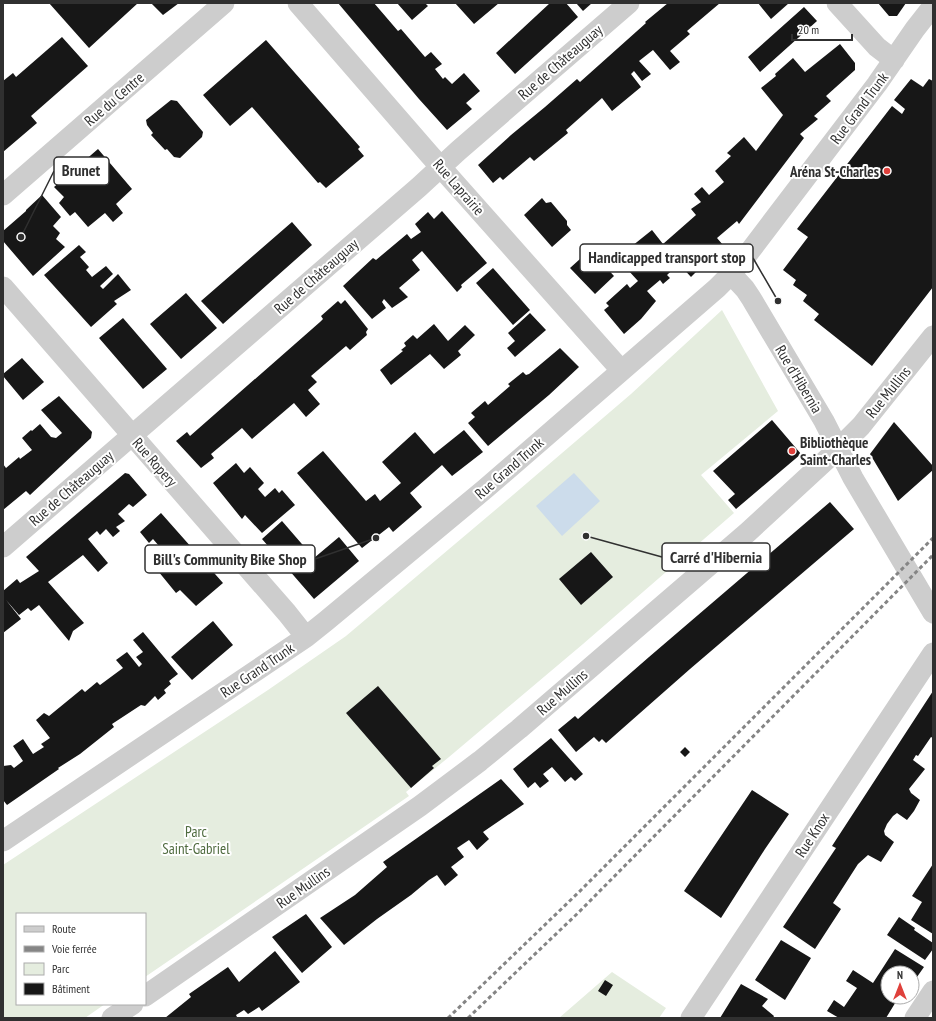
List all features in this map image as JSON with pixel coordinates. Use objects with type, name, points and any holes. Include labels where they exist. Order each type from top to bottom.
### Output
[{"type":"street","name":"Rue du Centre","points":[[3,194],[224,3]]},
{"type":"street","name":"Rue Laprairie","points":[[298,3],[621,370]]},
{"type":"street","name":"Rue de Châteauguay","points":[[3,547],[629,3]]},
{"type":"street","points":[[837,3],[877,47],[894,60]]},
{"type":"street","name":"Rue Grand Trunk","points":[[3,841],[306,637],[337,613],[479,494],[712,292],[731,274],[760,239],[933,6]]},
{"type":"street","name":"Rue d'Hibernia","points":[[731,274],[752,298],[824,421],[853,478],[932,608]]},
{"type":"street","name":"Rue Ropery","points":[[3,288],[287,613],[306,637]]},
{"type":"street","name":"Rue Mullins","points":[[146,995],[420,806],[480,761],[525,724],[748,532],[838,449],[860,426],[933,336]]},
{"type":"street","name":"Rue Knox","points":[[691,1018],[933,653]]},
{"type":"street","points":[[915,1018],[933,991]]},
{"type":"street","points":[[112,1018],[132,1005]]},
{"type":"green space","name":"Parc Saint-Gabriel","points":[[722,310],[778,411],[701,475],[734,513],[583,644],[406,792],[409,796],[146,976],[146,913],[16,913],[16,1005],[104,1005],[85,1018],[3,1018],[3,865],[268,690],[346,636],[631,394]]},
{"type":"green space","points":[[612,972],[666,1008],[659,1018],[559,1018]]},
{"type":"water","points":[[574,473],[600,501],[562,536],[536,506]]},
{"type":"building","points":[[49,3],[138,3],[89,48]]},
{"type":"building","points":[[151,3],[179,3],[163,15]]},
{"type":"building","points":[[338,3],[374,3],[398,31],[401,29],[425,57],[431,52],[442,64],[435,69],[443,79],[445,77],[452,84],[464,73],[480,91],[466,103],[472,109],[447,130]]},
{"type":"building","points":[[397,3],[425,3],[428,6],[412,20]]},
{"type":"building","points":[[455,3],[499,3],[474,24]]},
{"type":"building","points":[[550,3],[566,3],[578,17],[515,74],[496,53]]},
{"type":"building","points":[[576,3],[592,3],[583,11]]},
{"type":"building","points":[[668,3],[720,3],[687,31],[690,34],[670,51],[680,62],[670,70],[653,50],[639,61],[651,74],[642,81],[634,71],[631,74],[641,87],[612,111],[602,98],[566,130],[568,133],[534,161],[530,157],[503,180],[500,177],[493,183],[478,165],[577,79],[580,82],[646,23],[645,22]]},
{"type":"building","points":[[758,3],[789,3],[771,19]]},
{"type":"building","points":[[878,3],[906,3],[897,16],[889,16]]},
{"type":"building","points":[[804,7],[817,21],[760,72],[748,57]]},
{"type":"building","points":[[62,37],[88,66],[31,116],[37,123],[3,152],[3,81],[13,73],[16,77]]},
{"type":"building","points":[[266,40],[360,147],[358,149],[364,156],[326,188],[320,182],[318,183],[252,107],[230,126],[203,95]]},
{"type":"building","points":[[840,44],[855,63],[855,70],[826,96],[831,101],[814,116],[818,119],[800,134],[804,138],[739,224],[737,221],[717,238],[723,245],[691,277],[679,264],[667,275],[670,278],[663,284],[660,280],[647,291],[656,301],[641,319],[624,334],[604,310],[609,306],[606,303],[627,284],[630,288],[638,281],[617,258],[652,230],[663,244],[696,215],[691,209],[701,202],[694,194],[702,187],[709,195],[724,182],[715,171],[731,156],[727,153],[744,137],[756,151],[783,115],[761,88],[776,76],[775,74],[793,58],[805,72]]},
{"type":"building","name":"Aréna St-Charles","points":[[911,79],[923,87],[929,79],[933,81],[933,287],[872,366],[814,320],[819,314],[803,301],[807,295],[793,285],[796,280],[783,270],[808,237],[797,229],[892,106],[902,114],[905,109],[894,100]]},
{"type":"building","points":[[171,100],[177,101],[203,132],[202,137],[180,158],[174,157],[167,149],[165,150],[151,135],[153,133],[147,125],[146,120]]},
{"type":"building","points":[[98,149],[132,189],[116,204],[123,213],[113,222],[105,213],[88,227],[75,212],[70,216],[59,203],[64,197],[54,187]]},
{"type":"building","points":[[42,195],[61,217],[53,226],[60,233],[56,239],[65,247],[33,276],[3,241],[3,231]]},
{"type":"building","points":[[542,198],[546,203],[551,202],[567,221],[567,225],[571,230],[552,247],[524,215]]},
{"type":"building","points":[[442,211],[487,263],[461,285],[462,287],[457,292],[422,251],[412,260],[420,270],[399,288],[408,297],[392,308],[384,299],[382,302],[386,308],[372,319],[343,286],[373,258],[376,260],[407,234],[411,239],[421,232],[415,224],[428,212],[434,219]]},
{"type":"building","points":[[292,222],[312,245],[223,324],[201,301]]},
{"type":"building","points":[[79,245],[86,252],[80,257],[89,267],[86,270],[92,277],[106,266],[113,274],[100,286],[103,289],[118,274],[131,290],[114,301],[117,304],[91,327],[44,275]]},
{"type":"building","points":[[590,250],[614,276],[595,294],[570,268]]},
{"type":"building","points":[[493,268],[530,310],[513,325],[476,283]]},
{"type":"building","points":[[186,293],[217,328],[181,359],[150,324]]},
{"type":"building","points":[[345,300],[368,329],[366,332],[367,335],[350,350],[346,346],[311,376],[317,382],[308,390],[320,404],[306,417],[294,403],[252,439],[242,428],[211,454],[214,458],[201,468],[176,441],[187,432],[190,436],[320,322],[323,319],[321,316],[338,301],[341,304]]},
{"type":"building","points":[[530,313],[546,330],[515,357],[507,348],[515,341],[508,333]]},
{"type":"building","points":[[123,318],[167,369],[143,389],[99,338]]},
{"type":"building","points":[[434,324],[448,341],[465,325],[475,335],[458,351],[461,355],[444,369],[430,354],[391,385],[380,370],[403,351],[401,350],[406,346],[404,343],[413,335],[417,339]]},
{"type":"building","points":[[560,348],[579,367],[549,395],[488,446],[468,423],[475,417],[471,413],[485,401],[488,405],[510,386],[508,384],[523,372],[526,375],[529,374]]},
{"type":"building","points":[[22,358],[44,382],[23,400],[3,376],[3,374]]},
{"type":"building","points":[[59,396],[92,432],[91,438],[30,495],[26,491],[3,510],[3,464],[6,468],[19,457],[20,459],[32,450],[22,438],[40,424],[51,437],[56,438],[62,433],[41,410]]},
{"type":"building","points":[[772,420],[801,454],[736,509],[728,500],[735,494],[713,471]]},
{"type":"building","points":[[894,422],[933,466],[933,470],[898,501],[870,454]]},
{"type":"building","points":[[464,430],[483,452],[452,476],[442,465],[410,493],[422,507],[393,532],[389,527],[362,548],[297,473],[323,451],[366,501],[375,494],[380,501],[401,483],[382,462],[415,432],[434,454]]},
{"type":"building","points":[[236,463],[244,473],[250,467],[264,483],[258,489],[265,497],[275,488],[279,493],[282,490],[295,505],[262,533],[245,515],[242,519],[213,483]]},
{"type":"building","points":[[125,473],[129,474],[147,495],[133,507],[129,504],[118,514],[125,521],[116,527],[120,531],[113,537],[106,529],[100,535],[97,531],[88,539],[108,563],[98,572],[83,555],[48,582],[84,623],[73,631],[69,641],[39,605],[31,611],[28,608],[19,615],[6,600],[21,619],[3,633],[3,591],[17,579],[20,583],[39,571],[26,557]]},
{"type":"building","points":[[830,502],[854,529],[606,743],[602,739],[599,742],[594,737],[576,752],[558,730],[575,716],[578,719]]},
{"type":"building","points":[[161,513],[223,583],[196,606],[180,590],[176,593],[158,571],[171,560],[153,539],[149,543],[140,532]]},
{"type":"building","points":[[282,521],[314,558],[339,537],[359,561],[314,599],[262,539]]},
{"type":"building","points":[[591,552],[613,577],[581,605],[559,579]]},
{"type":"building","points":[[213,621],[233,645],[192,680],[171,657]]},
{"type":"building","points":[[143,632],[178,674],[169,681],[171,684],[164,690],[166,693],[158,700],[155,696],[145,706],[141,705],[112,724],[114,727],[80,754],[7,805],[3,800],[3,766],[11,765],[14,768],[23,761],[13,746],[23,739],[33,754],[44,747],[41,744],[50,738],[36,720],[44,713],[49,716],[82,689],[85,692],[97,682],[100,685],[123,668],[116,660],[127,652],[139,667],[142,664],[136,657],[143,652],[133,640]]},
{"type":"building","points":[[378,686],[441,759],[432,766],[434,768],[411,788],[346,713]]},
{"type":"building","points":[[933,691],[933,738],[931,737],[918,756],[916,755],[913,760],[925,769],[909,789],[911,793],[920,800],[907,820],[897,813],[887,824],[884,831],[885,835],[894,842],[881,862],[868,855],[858,864],[833,903],[841,909],[815,949],[783,927],[836,848],[832,846]]},
{"type":"building","points":[[551,738],[583,774],[575,781],[571,777],[565,782],[552,767],[543,774],[549,781],[540,788],[535,782],[528,788],[513,769]]},
{"type":"building","points":[[685,747],[690,752],[685,757],[680,752]]},
{"type":"building","points":[[501,779],[524,804],[483,832],[489,839],[477,850],[469,840],[457,848],[464,857],[451,867],[458,875],[445,886],[437,875],[344,945],[320,918],[355,895],[387,867],[383,862]]},
{"type":"building","points":[[752,790],[789,814],[721,918],[684,891]]},
{"type":"building","points":[[933,864],[933,934],[911,920],[922,902],[912,896]]},
{"type":"building","points":[[306,914],[332,947],[302,973],[272,937]]},
{"type":"building","points":[[899,917],[915,928],[914,930],[933,943],[933,949],[925,960],[887,935]]},
{"type":"building","points":[[781,940],[811,958],[785,1000],[755,980]]},
{"type":"building","points":[[895,949],[924,967],[920,973],[920,965],[885,965]]},
{"type":"building","points":[[275,951],[300,982],[262,1011],[259,1007],[248,1014],[244,1010],[236,1015],[236,1018],[165,1018],[191,997],[189,994],[228,967],[239,982]]},
{"type":"building","points":[[853,970],[873,983],[880,972],[880,1005],[894,1005],[886,1018],[839,1018],[827,1011],[834,1000],[844,1007],[857,988],[846,981]]},
{"type":"building","points":[[605,980],[613,985],[606,996],[598,991]]},
{"type":"building","points":[[741,984],[768,999],[762,1006],[774,1016],[773,1018],[720,1018]]},
{"type":"railway","points":[[448,1018],[579,892],[933,538]]},
{"type":"railway","points":[[468,1018],[579,912],[933,555]]},
{"type":"place","name":"Aréna St-Charles","points":[[887,171]]},
{"type":"place","name":"Brunet","points":[[21,237]]},
{"type":"place","name":"Handicapped transport stop","points":[[778,301]]},
{"type":"place","name":"Bibliothèque Saint-Charles","points":[[792,451]]},
{"type":"place","name":"Carré d'Hibernia","points":[[586,536]]},
{"type":"place","name":"Bill's Community Bike Shop","points":[[376,538]]}]
